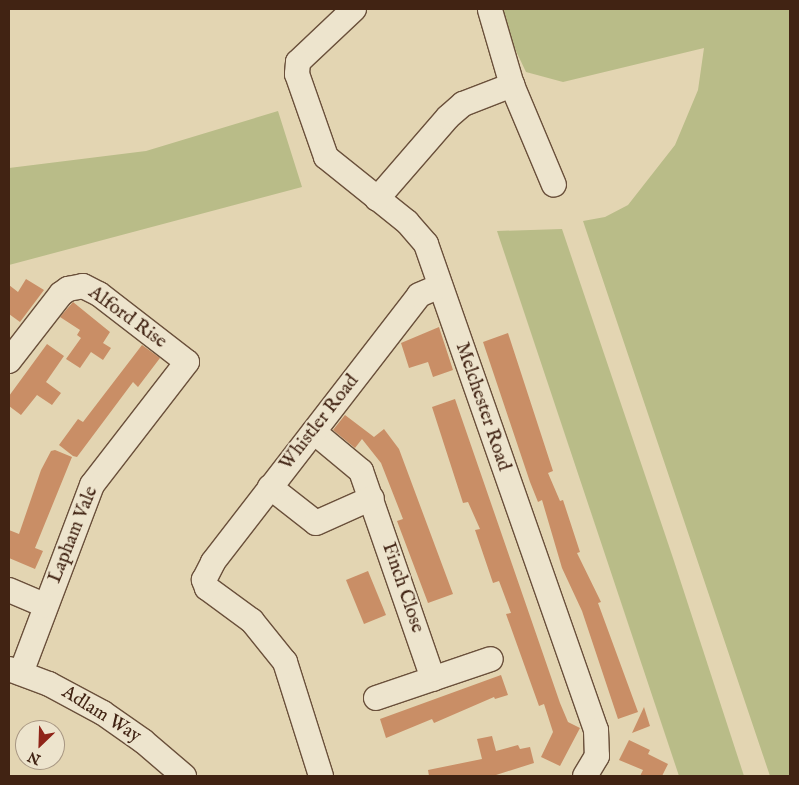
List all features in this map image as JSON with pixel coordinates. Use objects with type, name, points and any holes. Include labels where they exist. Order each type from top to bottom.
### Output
[{"type":"street","name":"Melchester Road","points":[[354,9],[298,62],[297,74],[326,157],[407,222],[426,244],[596,730],[597,756],[585,776]]},
{"type":"street","points":[[490,10],[512,85],[554,185]]},
{"type":"street","points":[[376,199],[448,117],[463,104],[512,85]]},
{"type":"street","name":"Alford Rise","points":[[9,361],[61,294],[68,288],[83,286],[100,294],[187,362]]},
{"type":"street","name":"Whistler Road","points":[[321,776],[285,662],[252,621],[207,588],[204,580],[208,570],[270,487],[419,295],[440,286]]},
{"type":"street","name":"Lapham Vale","points":[[15,671],[46,604],[92,485],[187,362]]},
{"type":"street","name":"Finch Close","points":[[314,432],[361,471],[372,498],[433,679]]},
{"type":"street","points":[[270,487],[316,523],[372,498]]},
{"type":"street","points":[[9,590],[46,604]]},
{"type":"street","points":[[376,698],[491,659]]},
{"type":"street","name":"Adlam Way","points":[[15,671],[49,684],[103,713],[184,776]]},
{"type":"green space","points":[[496,9],[790,9],[790,776],[770,776],[583,221],[605,217],[628,205],[675,145],[698,90],[704,48],[563,82],[526,72]]},
{"type":"green space","points":[[278,111],[302,187],[9,265],[9,168],[146,151]]},
{"type":"green space","points":[[562,229],[744,776],[679,776],[497,231]]},
{"type":"building","points":[[26,279],[44,290],[20,322],[9,314],[9,285],[18,292]]},
{"type":"building","points":[[73,302],[110,332],[103,343],[111,348],[103,360],[91,352],[80,368],[66,359],[81,338],[77,335],[80,330],[60,317]]},
{"type":"building","points":[[439,327],[453,370],[433,377],[428,362],[409,368],[401,343]]},
{"type":"building","points":[[508,333],[553,471],[548,473],[560,501],[563,500],[580,552],[577,553],[601,602],[598,603],[638,712],[618,719],[582,611],[562,568],[542,500],[538,502],[530,482],[483,342]]},
{"type":"building","points":[[47,344],[64,356],[46,382],[61,393],[52,405],[37,395],[21,415],[9,406],[9,396]]},
{"type":"building","points":[[142,345],[160,358],[138,387],[133,382],[77,457],[73,456],[59,445],[78,419],[83,422]]},
{"type":"building","points":[[455,399],[560,703],[568,722],[580,728],[560,766],[541,757],[553,732],[544,704],[539,706],[506,614],[511,613],[499,581],[493,583],[475,530],[480,529],[468,502],[463,503],[432,407]]},
{"type":"building","points":[[345,415],[374,437],[384,429],[399,449],[453,594],[428,603],[397,521],[403,519],[381,463],[362,439],[355,448],[333,430]]},
{"type":"building","points":[[55,450],[72,457],[35,548],[43,551],[35,569],[9,558],[9,530],[19,534],[41,470],[51,451]]},
{"type":"building","points":[[368,571],[386,615],[364,624],[346,580]]},
{"type":"building","points":[[501,675],[508,695],[495,699],[494,697],[434,723],[432,719],[386,738],[380,719]]},
{"type":"building","points":[[644,707],[650,726],[632,733]]},
{"type":"building","points":[[492,736],[496,751],[518,745],[520,749],[530,747],[534,763],[493,776],[429,776],[428,770],[482,759],[477,739]]},
{"type":"building","points":[[629,740],[650,750],[648,754],[668,764],[662,776],[640,776],[643,770],[619,760]]}]
